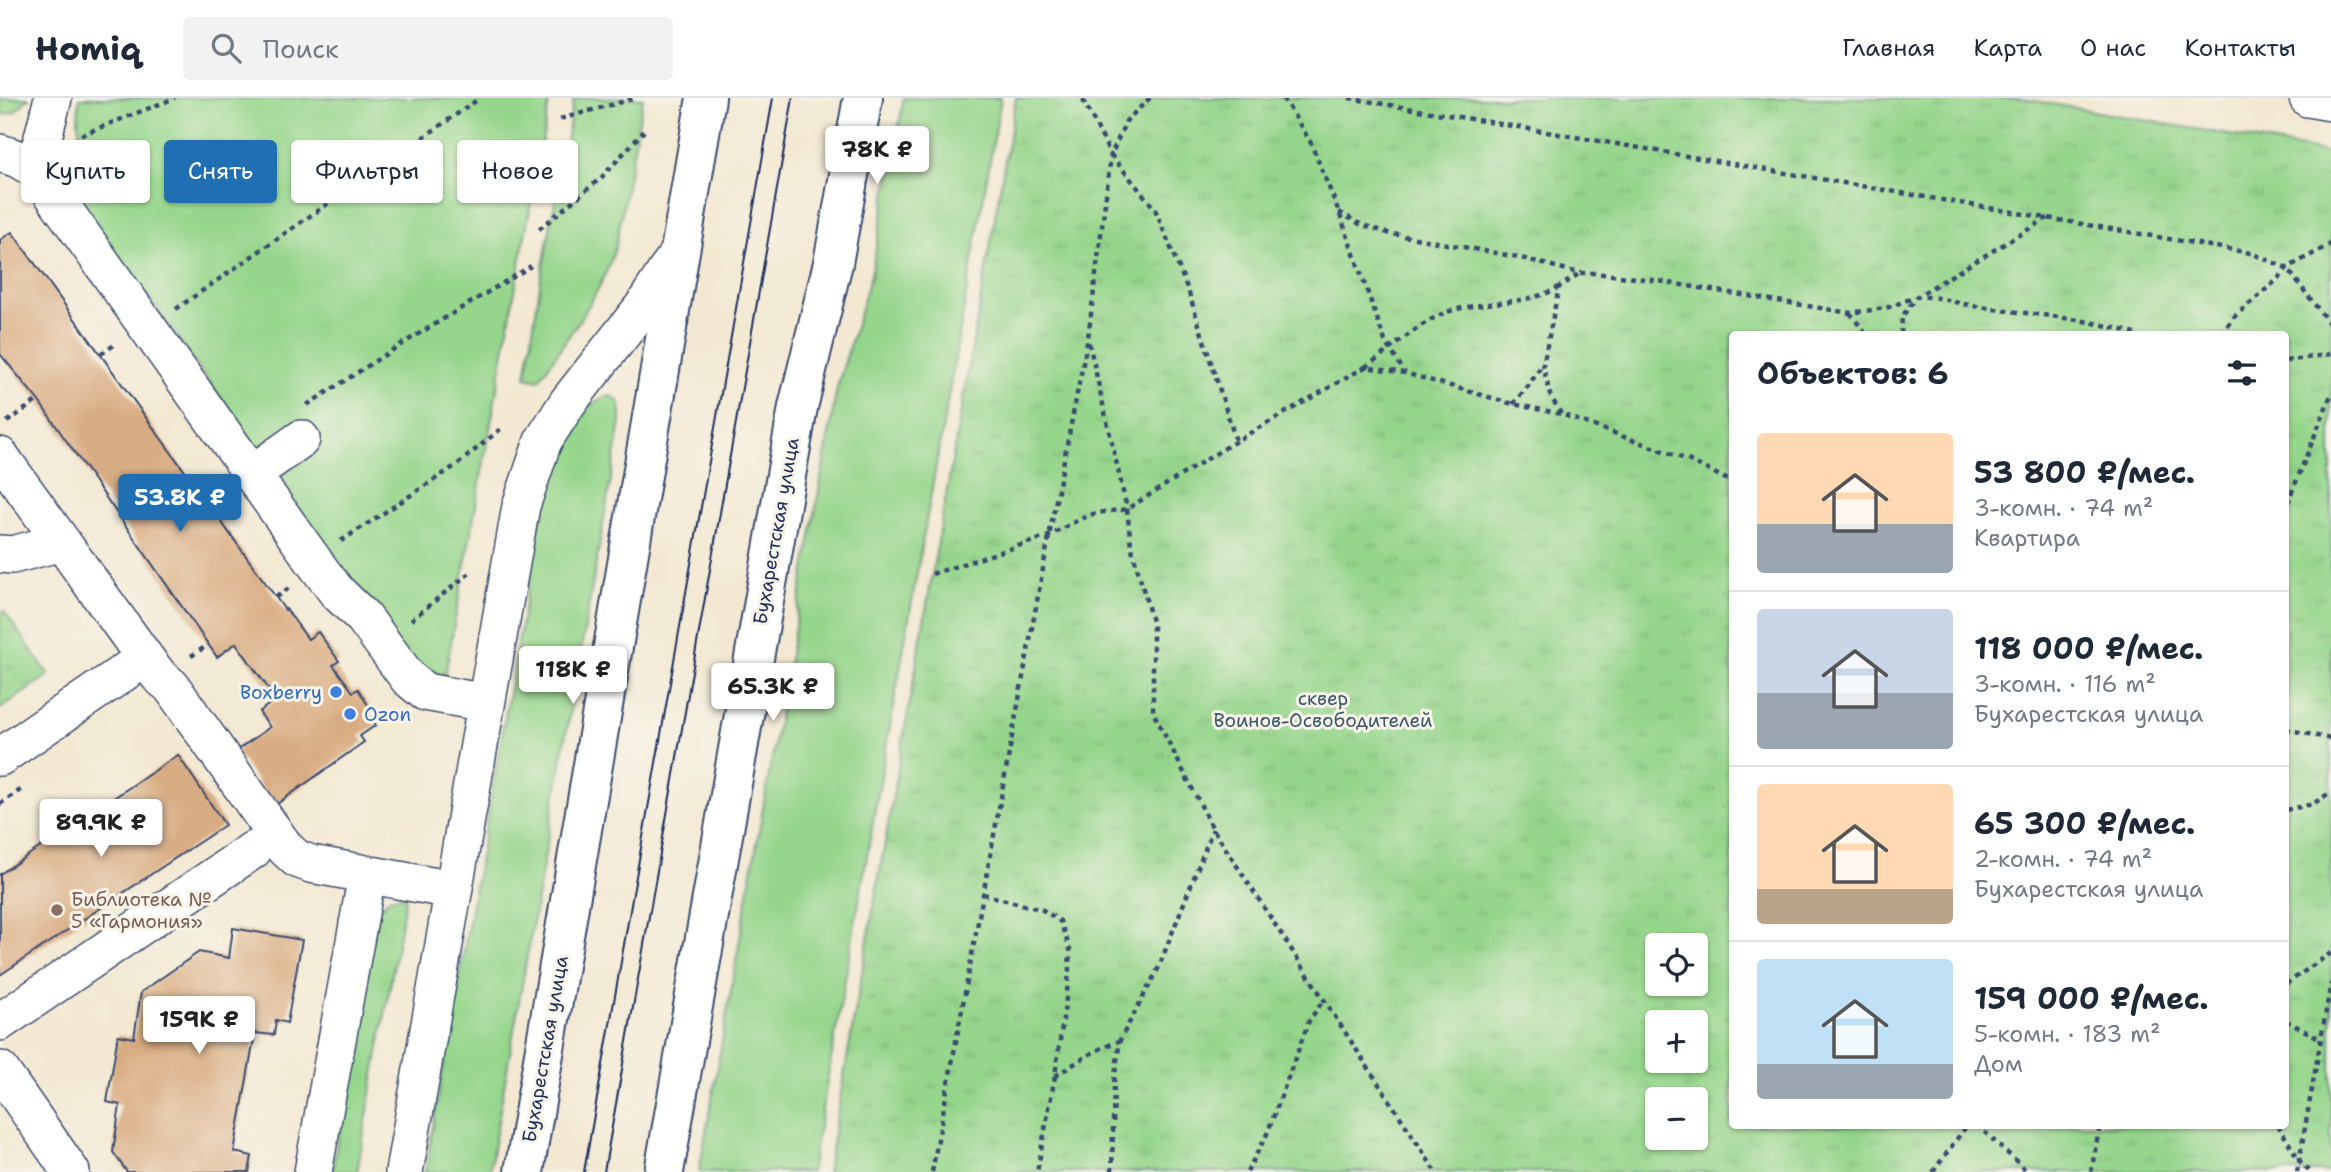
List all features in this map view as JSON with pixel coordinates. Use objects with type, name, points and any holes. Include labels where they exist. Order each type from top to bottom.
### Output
[{"type":"main road","name":"Бухарестская улица","points":[[524,1172],[706,98]]},
{"type":"main road","name":"Бухарестская улица","points":[[664,1172],[798,407],[833,263],[863,98]]},
{"type":"street","points":[[42,140],[53,98]]},
{"type":"street","points":[[2308,98],[2331,102]]},
{"type":"street","points":[[0,152],[21,161]]},
{"type":"street","points":[[59,203],[337,592],[364,618],[408,678],[425,692],[486,703]]},
{"type":"street","points":[[404,1172],[521,506],[543,441],[568,402],[643,307],[680,250]]},
{"type":"street","points":[[252,474],[299,425]]},
{"type":"street","points":[[0,456],[145,658],[170,686],[286,849],[297,859],[311,864],[453,890]]},
{"type":"street","points":[[0,554],[12,555],[62,542]]},
{"type":"street","points":[[0,757],[145,658]]},
{"type":"street","points":[[0,1022],[253,850]]},
{"type":"street","points":[[313,1172],[367,875]]},
{"type":"street","points":[[0,1070],[71,1172]]},
{"type":"path","points":[[70,140],[175,98]]},
{"type":"path","points":[[148,328],[480,98]]},
{"type":"path","points":[[561,119],[636,98]]},
{"type":"path","points":[[1082,98],[1111,155],[1155,209],[1188,290],[1236,441]]},
{"type":"path","points":[[932,1172],[1088,338],[1111,155],[1126,121],[1150,98]]},
{"type":"path","points":[[1283,98],[1310,141],[1390,351],[1405,373]]},
{"type":"path","points":[[1349,98],[2251,253],[2287,268],[2331,326]]},
{"type":"path","points":[[538,229],[601,178],[644,131]]},
{"type":"path","points":[[1339,212],[1360,224],[1388,233],[1517,257],[1579,273],[1652,280],[1850,313],[1886,308],[1916,297],[2050,217]]},
{"type":"path","points":[[2223,331],[2235,316],[2287,268],[2331,244]]},
{"type":"path","points":[[299,425],[397,347],[531,266]]},
{"type":"path","points":[[932,574],[1049,536],[1096,513],[1127,509],[1236,441],[1365,367],[1424,324],[1447,312],[1492,302],[1546,295],[1579,273]]},
{"type":"path","points":[[1513,404],[1543,365],[1559,287]]},
{"type":"path","points":[[1916,297],[1934,296],[1972,306],[2107,325],[2126,331]]},
{"type":"path","points":[[1901,331],[1902,317],[1916,297]]},
{"type":"path","points":[[1850,313],[1864,331]]},
{"type":"path","points":[[1088,338],[1127,509],[1131,545],[1153,625],[1153,712],[1213,829],[1436,1172]]},
{"type":"path","points":[[2289,361],[2331,354]]},
{"type":"path","points":[[1543,365],[1550,394],[1561,414]]},
{"type":"path","points":[[1365,367],[1405,373],[1513,404],[1561,414],[1688,460],[1729,480]]},
{"type":"path","points":[[2289,500],[2331,395]]},
{"type":"path","points":[[0,427],[38,400]]},
{"type":"path","points":[[313,559],[448,471],[503,427]]},
{"type":"path","points":[[2289,488],[2291,492]]},
{"type":"path","points":[[382,643],[478,566]]},
{"type":"path","points":[[2289,730],[2331,739]]},
{"type":"path","points":[[2289,809],[2313,804],[2331,792]]},
{"type":"path","points":[[1112,1172],[1114,1082],[1120,1040],[1158,969],[1213,829]]},
{"type":"path","points":[[983,894],[1043,910],[1060,921],[1070,949],[1068,984],[1055,1076],[1037,1172]]},
{"type":"path","points":[[2289,982],[2331,953]]},
{"type":"path","points":[[2297,1172],[2331,983]]},
{"type":"path","points":[[1247,1172],[1266,1134],[1310,1021],[1324,999]]},
{"type":"path","points":[[2289,1023],[2321,1039]]},
{"type":"path","points":[[1055,1076],[1095,1051],[1120,1040]]},
{"type":"path","points":[[1933,1172],[1964,1129]]},
{"type":"path","points":[[1981,1129],[2028,1172]]},
{"type":"path","points":[[2091,1172],[2099,1129]]},
{"type":"path","points":[[2280,1129],[2309,1172]]},
{"type":"green space","points":[[0,98],[29,98],[14,112],[1,115]]},
{"type":"green space","points":[[79,98],[550,98],[542,140],[457,140],[457,203],[531,203],[445,675],[413,668],[277,478],[316,451],[295,422],[257,449],[136,280],[80,211],[81,203],[150,203],[150,140],[81,140],[78,124]]},
{"type":"green space","points":[[574,98],[643,98],[616,245],[610,263],[583,315],[539,380],[526,377],[555,203],[578,203],[578,140],[566,140]]},
{"type":"green space","points":[[904,98],[1001,98],[811,1172],[699,1172],[837,388],[871,275]]},
{"type":"green space","name":"сквер Воинов-Освободителей","points":[[1016,98],[2019,98],[2331,153],[2331,1172],[827,1172]]},
{"type":"green space","points":[[609,396],[619,402],[621,422],[489,1172],[425,1172],[541,512],[556,463],[572,428],[595,402]]},
{"type":"green space","points":[[4,611],[49,675],[0,709],[0,614]]},
{"type":"green space","points":[[406,895],[357,1172],[332,1172],[378,910],[390,898]]},
{"type":"building","points":[[12,232],[285,610],[308,639],[318,632],[339,661],[333,665],[353,692],[358,689],[370,708],[366,711],[376,725],[360,736],[364,742],[274,806],[236,751],[270,727],[259,712],[276,699],[236,643],[217,657],[38,400],[0,354],[0,240]]},
{"type":"building","points":[[178,755],[225,825],[0,975],[0,874]]},
{"type":"building","points":[[233,928],[302,940],[287,1023],[276,1020],[274,1035],[255,1033],[234,1152],[252,1156],[249,1172],[127,1172],[113,1152],[120,1105],[107,1102],[118,1035],[134,1038],[141,992],[199,952],[229,958]]},
{"type":"tram line","points":[[584,1172],[773,98]]},
{"type":"tram line","points":[[604,1172],[793,98]]},
{"type":"place","name":"Boxberry","points":[[336,692]]},
{"type":"place","name":"Ozon","points":[[350,714]]},
{"type":"place","name":"Библиотека № 5 «Гармония»","points":[[57,910]]}]
